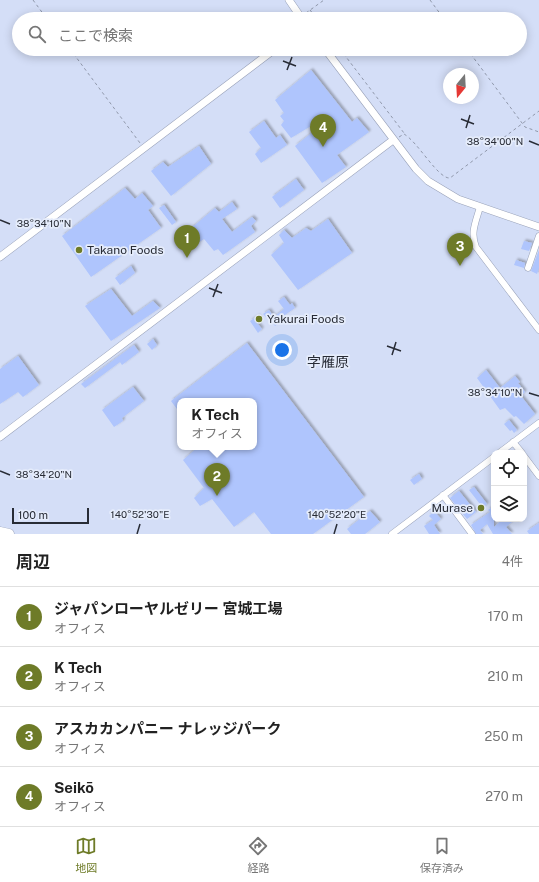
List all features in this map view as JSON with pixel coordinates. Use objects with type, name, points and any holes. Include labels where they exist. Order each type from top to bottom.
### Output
[{"type":"highway","points":[[0,532],[9,534]]},
{"type":"street","points":[[289,0],[300,12]]},
{"type":"street","points":[[0,256],[265,56]]},
{"type":"street","points":[[331,56],[396,138],[416,169],[428,181],[458,199],[539,227]]},
{"type":"street","points":[[0,437],[396,138]]},
{"type":"street","points":[[480,207],[473,231],[476,248],[539,330]]},
{"type":"street","points":[[528,268],[539,236]]},
{"type":"street","points":[[503,450],[539,423]]},
{"type":"street","points":[[514,442],[520,450]]},
{"type":"street","points":[[392,534],[491,459]]},
{"type":"street","points":[[527,460],[539,476]]},
{"type":"street","points":[[443,496],[472,534]]},
{"type":"path","points":[[33,0],[42,12]]},
{"type":"path","points":[[310,10],[324,0]]},
{"type":"path","points":[[430,0],[439,12]]},
{"type":"path","points":[[75,56],[144,148]]},
{"type":"path","points":[[345,56],[403,134],[415,143],[439,173],[447,178],[450,178],[539,111]]},
{"type":"path","points":[[472,56],[525,127],[539,132]]},
{"type":"path","points":[[396,138],[403,134]]},
{"type":"building","points":[[311,70],[352,122],[357,118],[369,132],[337,155],[346,167],[322,183],[295,146],[324,123],[321,120],[291,138],[281,125],[284,121],[280,116],[284,113],[275,100]]},
{"type":"building","points":[[264,121],[276,138],[280,135],[287,145],[261,163],[255,154],[261,148],[249,132]]},
{"type":"building","points":[[199,146],[211,164],[171,196],[151,171],[163,162],[168,167]]},
{"type":"building","points":[[296,179],[304,190],[280,208],[272,197]]},
{"type":"building","points":[[125,188],[135,199],[142,193],[153,206],[148,210],[161,228],[91,277],[62,236]]},
{"type":"building","points":[[232,202],[237,209],[222,219],[232,232],[252,217],[256,221],[251,226],[255,232],[223,255],[218,249],[214,251],[204,239],[198,243],[189,230],[215,208],[219,212]]},
{"type":"building","points":[[164,205],[176,222],[172,225],[159,208]]},
{"type":"building","points":[[328,219],[352,253],[298,290],[271,255],[284,243],[279,235],[284,230],[292,238],[306,228],[311,231]]},
{"type":"building","points":[[524,241],[532,243],[529,251],[521,249]]},
{"type":"building","points":[[539,250],[539,268],[537,274],[531,271]]},
{"type":"building","points":[[516,260],[525,263],[524,268],[514,265]]},
{"type":"building","points":[[131,266],[135,273],[120,285],[115,278]]},
{"type":"building","points":[[111,289],[132,316],[153,301],[160,308],[111,341],[85,306]]},
{"type":"building","points":[[284,297],[290,305],[292,303],[295,308],[276,321],[278,324],[275,326],[268,316],[266,317],[263,314],[269,310],[274,317],[284,309],[278,301]]},
{"type":"building","points":[[258,316],[260,319],[257,323],[262,329],[258,333],[250,321]]},
{"type":"building","points":[[153,339],[157,345],[152,350],[147,344]]},
{"type":"building","points":[[247,343],[364,497],[313,534],[271,534],[254,512],[234,527],[212,499],[200,506],[194,498],[204,488],[183,460],[195,450],[257,450],[257,398],[177,398],[177,409],[171,401]]},
{"type":"building","points":[[134,345],[139,352],[122,365],[120,362],[85,388],[81,384]]},
{"type":"building","points":[[18,356],[39,385],[23,397],[18,392],[0,404],[0,369]]},
{"type":"building","points":[[486,370],[500,388],[515,376],[520,382],[518,383],[525,392],[521,396],[535,414],[524,424],[505,408],[500,410],[477,378]]},
{"type":"building","points":[[133,387],[144,401],[122,418],[123,421],[114,427],[102,410]]},
{"type":"building","points":[[509,420],[517,430],[514,433],[504,424]]},
{"type":"building","points":[[419,474],[422,479],[414,485],[410,480]]},
{"type":"building","points":[[474,487],[487,504],[483,508],[469,490]]},
{"type":"building","points":[[459,491],[476,512],[467,519],[450,498]]},
{"type":"building","points":[[491,508],[491,522],[494,522],[494,527],[500,522],[512,522],[506,527],[512,534],[493,534],[487,524],[480,530],[483,534],[476,534],[471,525],[490,512],[488,510]]},
{"type":"building","points":[[370,511],[380,522],[365,534],[351,534],[347,529]]},
{"type":"building","points":[[434,511],[441,519],[434,525],[440,534],[429,534],[424,526],[433,520],[429,516]]},
{"type":"building","points":[[539,523],[539,534],[529,534],[527,531]]},
{"type":"place","name":"Seikō","points":[[323,147]]},
{"type":"place","name":"Takano Foods","points":[[79,250]]},
{"type":"place","name":"ジャパンローヤルゼリー 宮城工場","points":[[187,258]]},
{"type":"place","name":"アスカカンパニー ナレッジパーク","points":[[460,266]]},
{"type":"place","name":"Yakurai Foods","points":[[259,319]]},
{"type":"place","name":"K Tech","points":[[217,496]]},
{"type":"place","name":"Murase","points":[[481,508]]},
{"type":"district","name":"字雁原","points":[[328,362]]}]
